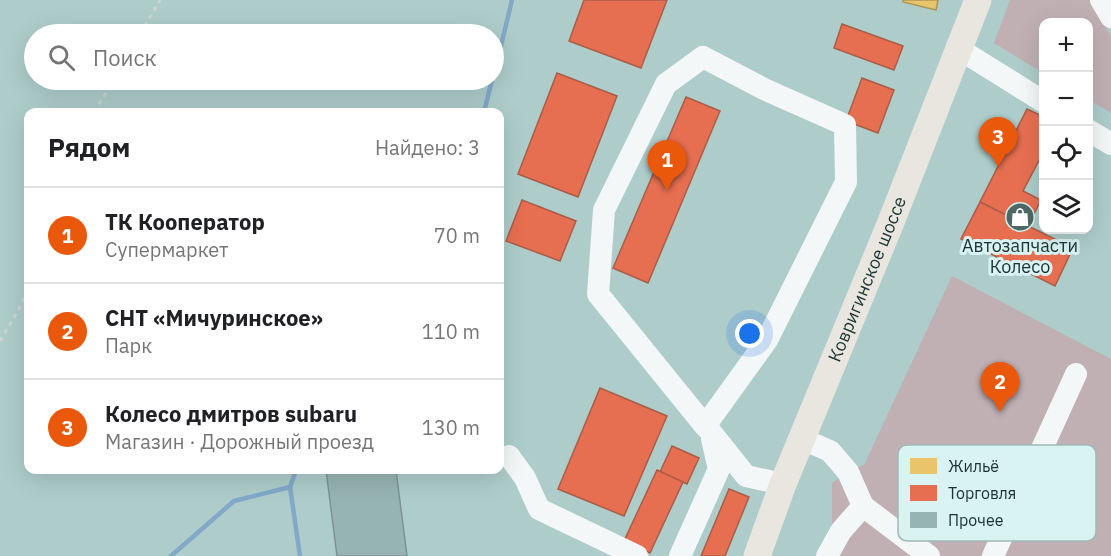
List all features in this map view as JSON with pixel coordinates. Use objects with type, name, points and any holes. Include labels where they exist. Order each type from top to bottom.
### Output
[{"type":"main road","name":"Ковригинское шоссе","points":[[757,556],[783,484],[891,222],[978,0]]},
{"type":"street","points":[[959,49],[1039,99]]},
{"type":"street","points":[[680,556],[719,469],[708,429],[767,339],[846,182],[845,124],[764,90],[703,57],[666,84],[604,210],[598,294],[708,429],[746,476],[783,484]]},
{"type":"street","points":[[1093,133],[1111,144]]},
{"type":"street","points":[[1044,445],[1076,374]]},
{"type":"street","points":[[802,439],[830,451],[848,472],[863,506],[898,533]]},
{"type":"street","points":[[509,456],[525,478],[539,509],[637,556]]},
{"type":"street","points":[[827,556],[841,531],[863,506]]},
{"type":"street","points":[[909,541],[929,556]]},
{"type":"street","points":[[993,556],[1000,541]]},
{"type":"path","points":[[146,24],[160,0]]},
{"type":"path","points":[[96,108],[108,90]]},
{"type":"path","points":[[0,341],[24,297]]},
{"type":"shaded area","points":[[1010,0],[1090,0],[1111,36],[1111,113],[1093,102],[1093,18],[1039,18],[1039,71],[994,43]]},
{"type":"shaded area","points":[[952,276],[1111,359],[1111,556],[818,556],[832,528],[832,483],[864,465]]},
{"type":"building: Жильё","points":[[903,0],[938,0],[936,10],[903,2]]},
{"type":"building: Торговля","points":[[584,0],[667,0],[641,68],[569,41]]},
{"type":"building: Торговля","points":[[842,24],[903,46],[894,70],[834,48]]},
{"type":"building: Торговля","points":[[557,73],[617,96],[578,197],[518,174]]},
{"type":"building: Торговля","points":[[862,78],[894,90],[878,133],[846,121]]},
{"type":"building: Торговля","points":[[686,97],[720,111],[648,283],[613,268]]},
{"type":"building: Торговля","points":[[1027,109],[1039,115],[1039,161],[1023,191],[1039,199],[1039,204],[1028,226],[980,202]]},
{"type":"building: Торговля","points":[[522,200],[576,221],[560,261],[506,241]]},
{"type":"building: Торговля","points":[[980,202],[1039,231],[1039,234],[1045,234],[1073,248],[1055,286],[961,239]]},
{"type":"building: Торговля","points":[[600,388],[667,416],[624,516],[558,489]]},
{"type":"building: Торговля","points":[[672,446],[699,458],[687,484],[660,472]]},
{"type":"building: Торговля","points":[[657,470],[683,482],[650,553],[624,541]]},
{"type":"building: Торговля","points":[[729,489],[749,497],[725,556],[701,556]]},
{"type":"building: Прочее","points":[[327,474],[397,474],[407,556],[337,556]]},
{"type":"waterway","points":[[504,33],[512,0]]},
{"type":"waterway","points":[[485,108],[490,90]]},
{"type":"waterway","points":[[171,556],[234,501],[290,487],[295,474]]},
{"type":"waterway","points":[[290,487],[300,556]]},
{"type":"place","name":"Колесо дмитров subaru","points":[[998,167]]},
{"type":"place","name":"ТК Кооператор","points":[[667,190]]},
{"type":"place","name":"Автозапчасти Колесо","points":[[1020,217]]},
{"type":"place","name":"СНТ «Мичуринское»","points":[[1000,412]]}]
